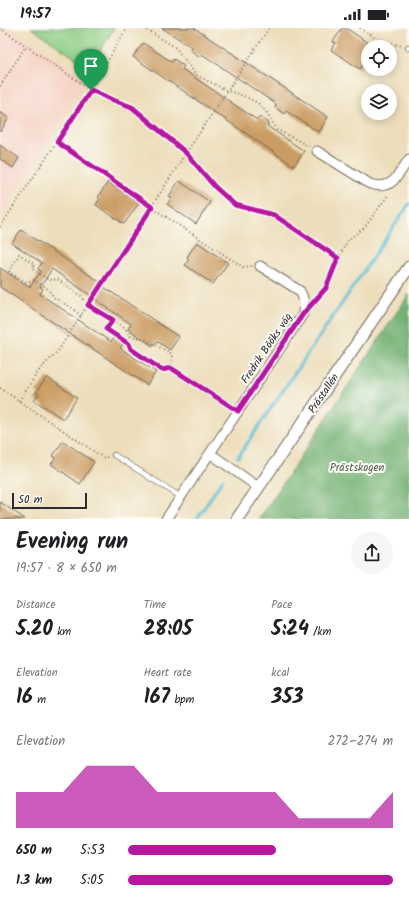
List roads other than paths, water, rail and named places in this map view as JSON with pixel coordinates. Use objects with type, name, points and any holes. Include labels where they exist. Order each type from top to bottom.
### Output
[{"type":"street","points":[[317,151],[370,184],[382,186],[395,180],[409,159]]},
{"type":"street","name":"Fredrik Bööks väg","points":[[166,519],[303,314],[303,298],[300,291],[260,266]]},
{"type":"street","name":"Prästallén","points":[[237,519],[409,267]]},
{"type":"street","points":[[210,454],[258,488]]},
{"type":"lane","points":[[171,368],[238,411]]},
{"type":"lane","points":[[114,455],[181,497]]},
{"type":"waterway","points":[[238,457],[409,204]]},
{"type":"waterway","points":[[197,519],[223,479]]},
{"type":"park label","name":"Prästskogen","points":[[357,467]]}]
